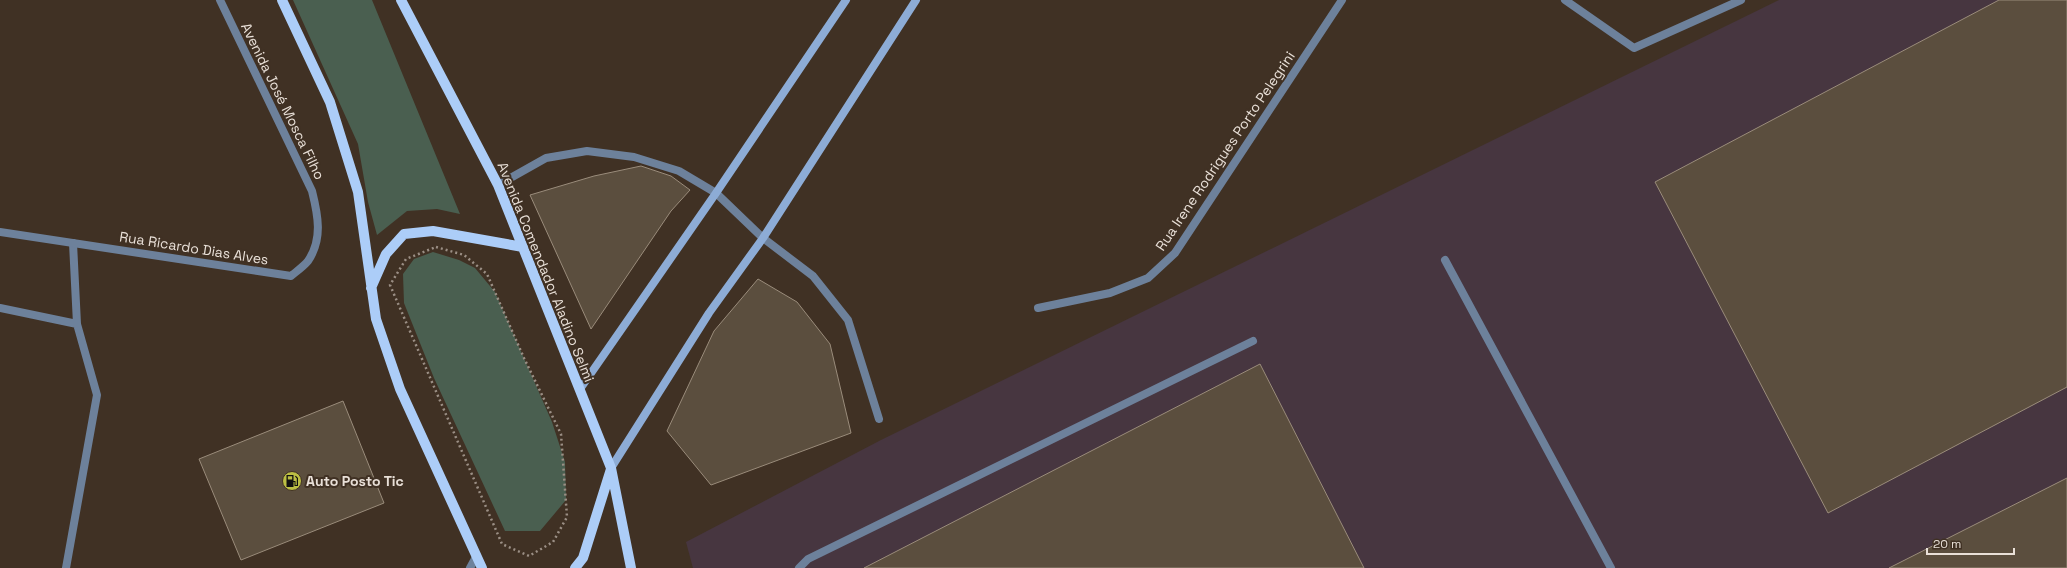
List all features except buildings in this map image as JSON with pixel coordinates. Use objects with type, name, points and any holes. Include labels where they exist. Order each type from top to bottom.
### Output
[{"type":"main road","points":[[282,0],[330,102],[358,192],[370,288],[376,319],[400,389],[482,568]]},
{"type":"main road","name":"Avenida Comendador Aladino Selmi","points":[[401,0],[498,185],[611,468],[631,568]]},
{"type":"main road","points":[[580,390],[716,193],[846,0]]},
{"type":"main road","points":[[575,568],[583,558],[611,468],[709,313],[763,238],[916,0]]},
{"type":"main road","points":[[370,288],[386,254],[404,234],[433,231],[523,247]]},
{"type":"street","name":"Avenida José Mosca Filho","points":[[220,0],[312,191]]},
{"type":"street","name":"Rua Irene Rodrigues Porto Pelegrini","points":[[1038,308],[1110,293],[1148,278],[1175,253],[1342,0]]},
{"type":"street","points":[[1565,0],[1634,48],[1741,0]]},
{"type":"street","points":[[498,185],[546,158],[587,151],[634,157],[679,171],[716,193],[763,238],[812,276],[848,320],[879,419]]},
{"type":"street","name":"Rua Ricardo Dias Alves","points":[[0,232],[292,276],[308,261],[318,239],[317,214],[312,191]]},
{"type":"street","points":[[66,568],[97,395],[77,324],[73,243]]},
{"type":"street","points":[[1445,260],[1612,568]]},
{"type":"street","points":[[0,308],[77,324]]},
{"type":"street","points":[[799,568],[808,559],[1253,341]]},
{"type":"street","points":[[470,568],[476,557]]},
{"type":"path","points":[[436,247],[464,255],[487,274],[506,317],[561,434],[568,517],[553,542],[529,556],[502,544],[390,285],[406,259],[436,247]]},
{"type":"shaded area","points":[[1779,0],[2067,0],[2067,568],[693,568],[686,542],[881,440]]},
{"type":"green space","points":[[293,0],[372,0],[460,214],[437,209],[407,211],[377,235],[368,202],[358,144]]},
{"type":"green space","points":[[433,252],[459,260],[475,268],[495,292],[552,422],[565,462],[566,500],[540,531],[505,531],[434,378],[404,303],[403,274],[414,259]]},
{"type":"place","name":"Auto Posto Tic","points":[[292,481]]}]
